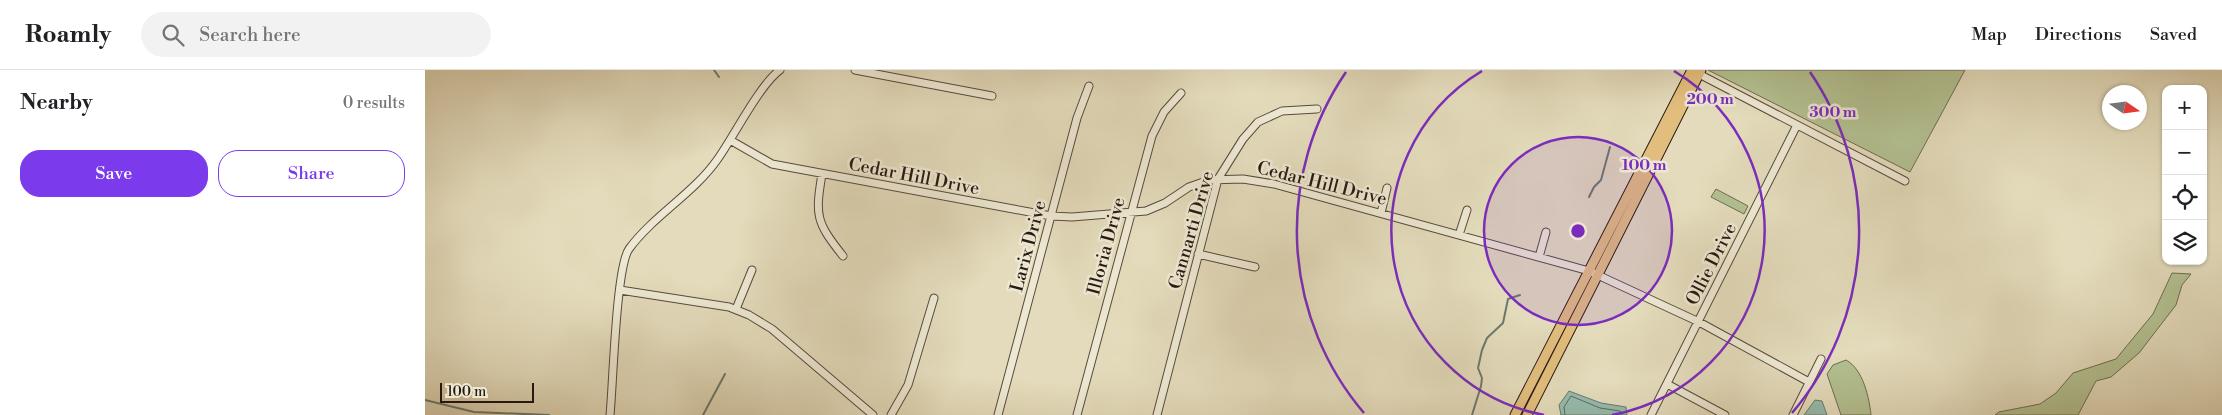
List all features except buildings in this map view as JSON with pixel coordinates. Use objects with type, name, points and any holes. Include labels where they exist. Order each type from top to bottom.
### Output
[{"type":"main road","points":[[1515,415],[1589,271],[1697,72]]},
{"type":"main road","points":[[1527,415],[1598,276],[1697,72]]},
{"type":"main road","points":[[1522,415],[1552,355],[1555,338]]},
{"type":"street","points":[[610,415],[623,263],[629,250],[708,170],[766,86],[780,70]]},
{"type":"street","points":[[855,70],[992,96]]},
{"type":"street","points":[[1697,72],[1905,181]]},
{"type":"street","name":"Larix Drive","points":[[998,415],[1079,111],[1089,86]]},
{"type":"street","name":"Illoria Drive","points":[[1077,415],[1152,136],[1164,112],[1181,93]]},
{"type":"street","name":"Cannarti Drive","points":[[1157,415],[1218,180],[1243,139],[1258,122],[1282,111],[1317,109]]},
{"type":"street","name":"Ollie Drive","points":[[1651,415],[1797,125]]},
{"type":"street","name":"Cedar Hill Drive","points":[[730,140],[772,164],[1051,216],[1072,217],[1155,208],[1189,186],[1218,180],[1269,182],[1589,271],[1699,322],[1809,382]]},
{"type":"street","points":[[822,174],[818,201],[819,219],[827,236],[843,256]]},
{"type":"street","points":[[1381,213],[1387,188]]},
{"type":"street","points":[[1459,235],[1467,210]]},
{"type":"street","points":[[1539,257],[1546,232]]},
{"type":"street","points":[[1198,254],[1255,267]]},
{"type":"street","points":[[736,309],[752,270]]},
{"type":"street","points":[[620,290],[736,309],[772,329],[873,415]]},
{"type":"street","points":[[891,415],[908,385],[934,298]]},
{"type":"street","points":[[1793,415],[1821,359]]},
{"type":"street","points":[[1667,384],[1725,415]]},
{"type":"shaded area","points":[[1708,70],[1965,70],[1910,172]]},
{"type":"shaded area","points":[[1716,189],[1748,206],[1744,214],[1711,197]]},
{"type":"shaded area","points":[[2172,273],[2191,274],[2182,285],[2176,305],[2139,353],[2111,377],[2096,381],[2078,415],[1995,415],[1999,412],[2040,404],[2056,393],[2073,373],[2116,359],[2153,314]]},
{"type":"shaded area","points":[[1846,360],[1852,364],[1861,377],[1867,392],[1871,415],[1841,415],[1827,374],[1833,365]]},
{"type":"water","points":[[1569,391],[1601,403],[1626,407],[1627,415],[1561,415],[1559,405]]},
{"type":"water","points":[[1815,400],[1822,401],[1827,415],[1804,415]]},
{"type":"waterway","points":[[714,70],[719,77]]},
{"type":"waterway","points":[[1589,197],[1594,187],[1601,180],[1610,147]]},
{"type":"waterway","points":[[1472,415],[1481,386],[1482,378],[1478,368],[1482,350],[1487,338],[1503,323],[1508,299],[1520,295]]},
{"type":"waterway","points":[[703,415],[725,374]]},
{"type":"waterway","points":[[425,400],[474,412],[549,415]]}]
